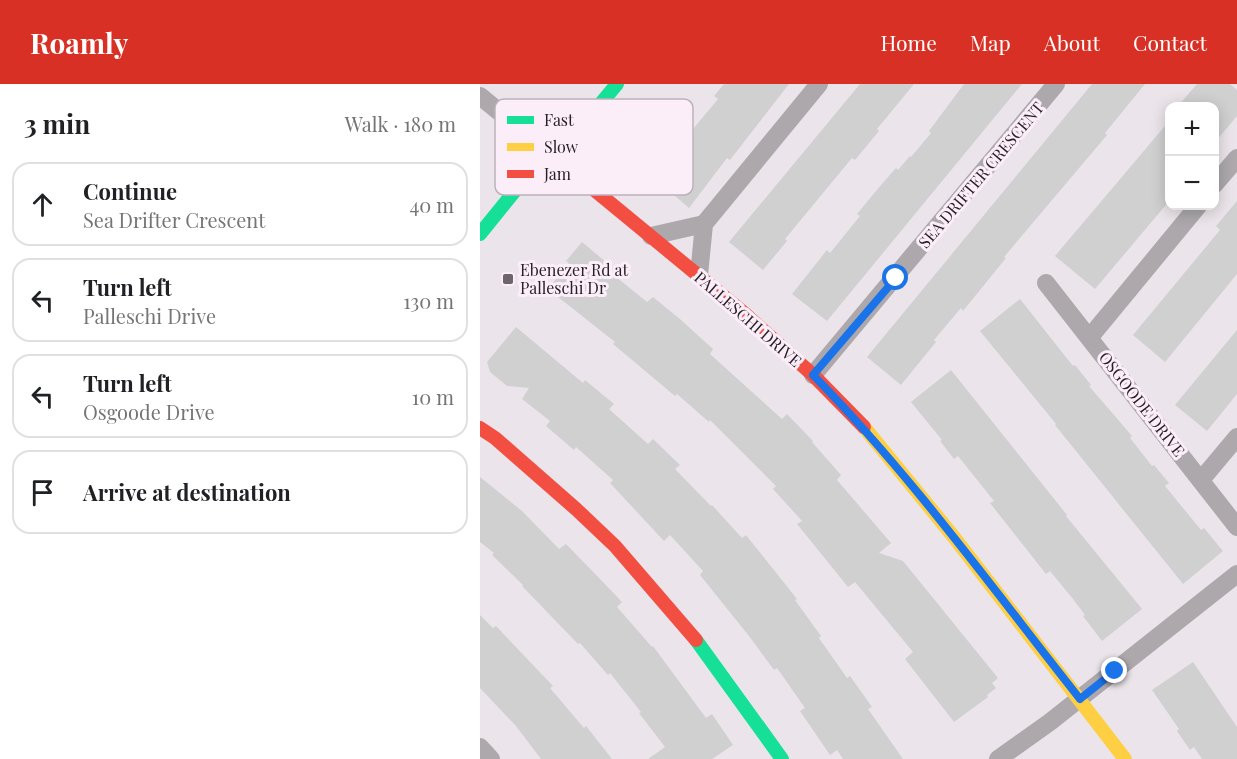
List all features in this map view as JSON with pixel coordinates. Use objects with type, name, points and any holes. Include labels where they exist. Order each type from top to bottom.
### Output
[{"type":"street","points":[[604,99],[617,84]]},
{"type":"street","points":[[699,275],[704,224],[819,84]]},
{"type":"street","name":"SEA DRIFTER CRESCENT","points":[[813,375],[1056,84]]},
{"type":"street","points":[[480,96],[495,108]]},
{"type":"street","points":[[1219,180],[1237,158]]},
{"type":"street","points":[[480,234],[512,195]]},
{"type":"street","name":"PALLESCHI DRIVE","points":[[601,195],[699,275],[813,375],[873,440],[953,536],[1125,759]]},
{"type":"street","points":[[1090,337],[1195,210]]},
{"type":"street","points":[[651,236],[704,224]]},
{"type":"street","name":"OSGOODE DRIVE","points":[[1046,283],[1237,527]]},
{"type":"street","points":[[480,428],[495,438],[588,520],[661,598],[693,635],[782,759]]},
{"type":"street","points":[[1201,480],[1237,437]]},
{"type":"street","points":[[998,759],[1080,699],[1237,574]]},
{"type":"street","points":[[480,747],[491,759]]},
{"type":"building","points":[[724,84],[789,84],[730,160],[727,158],[689,208],[674,195],[693,195],[693,129],[718,99],[714,96]]},
{"type":"building","points":[[860,84],[914,84],[855,160],[852,158],[785,239],[787,241],[763,270],[729,242]]},
{"type":"building","points":[[964,84],[1022,84],[827,321],[792,294],[827,250],[830,253],[881,185],[896,168],[898,170],[911,157],[931,133],[929,131]]},
{"type":"building","points":[[1092,84],[1145,84],[1105,133],[1107,135],[1004,257],[1006,258],[963,311],[961,308],[934,340],[936,342],[901,385],[867,357]]},
{"type":"building","points":[[1197,84],[1230,84],[1237,90],[1237,116],[1219,137],[1219,102],[1181,102]]},
{"type":"building","points":[[1165,126],[1165,206],[1095,289],[1055,256]]},
{"type":"building","points":[[1237,201],[1237,274],[1165,362],[1133,335],[1220,230],[1216,226]]},
{"type":"building","points":[[582,242],[613,268],[610,272],[647,302],[653,297],[681,320],[713,349],[710,354],[782,419],[787,414],[813,441],[841,475],[837,480],[891,543],[879,553],[903,561],[998,678],[992,683],[996,688],[987,695],[988,697],[954,722],[905,659],[913,652],[855,582],[848,587],[797,524],[802,521],[773,489],[776,486],[710,420],[709,422],[677,394],[675,396],[613,344],[615,342],[548,289],[569,263],[566,261]]},
{"type":"building","points":[[1020,299],[1132,436],[1130,438],[1152,466],[1154,465],[1169,483],[1165,486],[1201,530],[1204,528],[1223,551],[1183,584],[980,331]]},
{"type":"building","points":[[516,327],[583,383],[585,380],[614,404],[609,409],[648,444],[653,439],[680,465],[675,469],[742,538],[746,535],[797,599],[795,600],[821,636],[819,638],[847,678],[850,676],[872,707],[868,709],[903,759],[843,759],[837,750],[830,755],[800,711],[805,708],[777,668],[774,670],[700,575],[703,571],[670,535],[664,541],[610,483],[613,480],[576,447],[574,450],[546,426],[550,421],[522,399],[529,388],[507,386],[490,372],[487,362]]},
{"type":"building","points":[[1237,330],[1237,394],[1207,431],[1175,405]]},
{"type":"building","points":[[951,370],[1142,609],[1102,641],[1073,599],[1050,571],[1046,574],[990,503],[994,501],[958,456],[954,459],[940,441],[942,440],[911,402]]},
{"type":"building","points":[[480,477],[522,511],[559,549],[566,544],[622,602],[617,607],[653,646],[706,718],[712,714],[733,745],[712,759],[648,759],[665,747],[639,713],[641,712],[610,673],[608,675],[580,643],[578,644],[492,555],[494,553],[480,542]]},
{"type":"building","points":[[480,615],[493,628],[496,626],[553,686],[550,688],[584,728],[586,726],[612,759],[541,759],[516,726],[480,688]]},
{"type":"building","points":[[1193,662],[1237,727],[1237,759],[1202,759],[1194,747],[1190,750],[1177,731],[1179,729],[1152,690]]},
{"type":"traffic: fast","points":[[604,99],[617,84]]},
{"type":"traffic: fast","points":[[480,234],[512,195]]},
{"type":"traffic: fast","points":[[696,640],[782,759]]},
{"type":"traffic: slow","points":[[864,427],[953,536],[1125,759]]},
{"type":"traffic: jam","points":[[601,195],[745,314],[813,375],[864,427]]},
{"type":"traffic: jam","points":[[480,428],[495,438],[615,546],[696,640]]},
{"type":"place","name":"Ebenezer Rd at Palleschi Dr","points":[[508,279]]},
{"type":"route","points":[[896,278],[813,375],[859,422],[953,536],[1080,699],[1115,671]]}]
